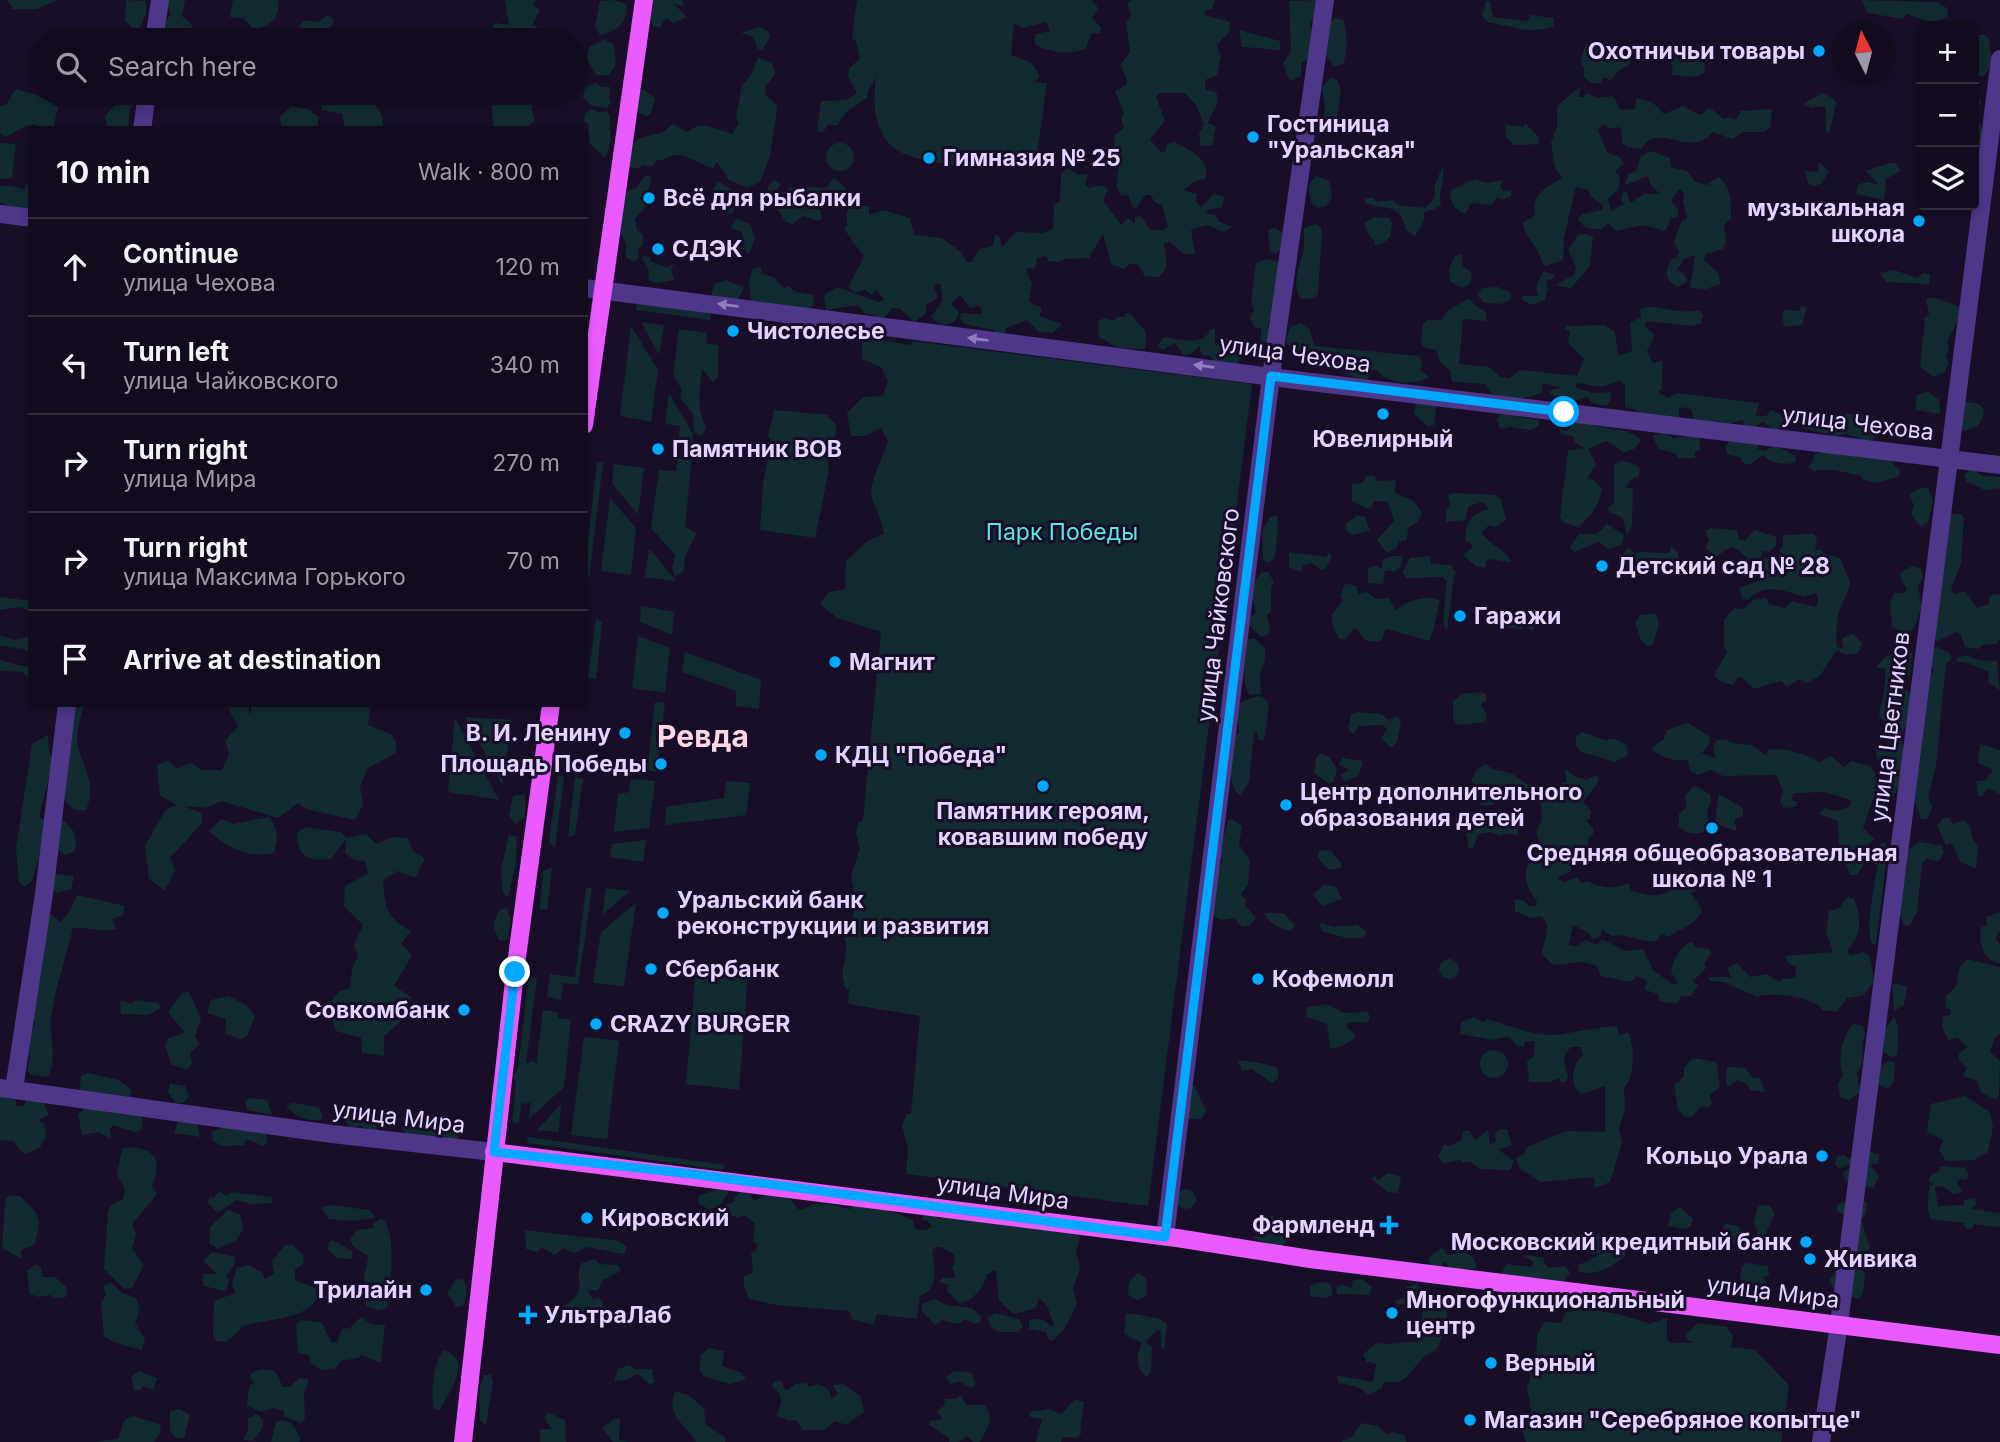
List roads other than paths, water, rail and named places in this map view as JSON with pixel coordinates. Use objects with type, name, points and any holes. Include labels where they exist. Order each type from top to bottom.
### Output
[{"type":"main road","points":[[588,396],[644,0]]},
{"type":"main road","points":[[463,1442],[494,1152],[551,707]]},
{"type":"main road","name":"улица Мира","points":[[494,1152],[692,1174],[1165,1237],[1322,1261],[2000,1345]]},
{"type":"street","points":[[156,28],[160,0]]},
{"type":"street","name":"улица Чайковского","points":[[1165,1237],[1271,376],[1325,0]]},
{"type":"street","name":"улица Цветников","points":[[1821,1442],[1839,1324],[2000,59]]},
{"type":"street","points":[[143,126],[145,105]]},
{"type":"street","points":[[0,214],[28,218]]},
{"type":"street","name":"улица Чехова","points":[[588,288],[1271,376],[2000,465]]},
{"type":"street","points":[[7,1088],[44,894],[67,707]]},
{"type":"street","name":"улица Мира","points":[[7,1088],[332,1134],[494,1152]]},
{"type":"place","name":"Охотничьи товары","points":[[1819,51]]},
{"type":"place","name":"Гостиница \"Уральская\"","points":[[1253,137]]},
{"type":"place","name":"Гимназия № 25","points":[[929,158]]},
{"type":"place","name":"Всё для рыбалки","points":[[649,198]]},
{"type":"place","name":"музыкальная школа","points":[[1919,221]]},
{"type":"place","name":"СДЭК","points":[[658,249]]},
{"type":"place","name":"Чистолесье","points":[[733,331]]},
{"type":"place","name":"Ювелирный","points":[[1383,414]]},
{"type":"place","name":"Памятник ВОВ","points":[[658,449]]},
{"type":"place","name":"Детский сад № 28","points":[[1602,566]]},
{"type":"place","name":"Гаражи","points":[[1460,616]]},
{"type":"place","name":"Магнит","points":[[835,662]]},
{"type":"place","name":"В. И. Ленину","points":[[625,733]]},
{"type":"place","name":"КДЦ \"Победа\"","points":[[821,755]]},
{"type":"place","name":"Площадь Победы","points":[[661,764]]},
{"type":"place","name":"Памятник героям, ковавшим победу","points":[[1043,786]]},
{"type":"place","name":"Центр дополнительного образования детей","points":[[1286,805]]},
{"type":"place","name":"Средняя общеобразовательная школа № 1","points":[[1712,828]]},
{"type":"place","name":"Уральский банк реконструкции и развития","points":[[663,913]]},
{"type":"place","name":"Сбербанк","points":[[651,969]]},
{"type":"place","name":"Кофемолл","points":[[1258,979]]},
{"type":"place","name":"Совкомбанк","points":[[464,1010]]},
{"type":"place","name":"CRAZY BURGER","points":[[596,1024]]},
{"type":"place","name":"Кольцо Урала","points":[[1822,1156]]},
{"type":"place","name":"Кировский","points":[[587,1218]]},
{"type":"place","name":"Фармленд","points":[[1389,1225]]},
{"type":"place","name":"Московский кредитный банк","points":[[1806,1242]]},
{"type":"place","name":"Живика","points":[[1810,1259]]},
{"type":"place","name":"Трилайн","points":[[426,1290]]},
{"type":"place","name":"Многофункциональный центр","points":[[1392,1313]]},
{"type":"place","name":"УльтраЛаб","points":[[528,1315]]},
{"type":"place","name":"Верный","points":[[1491,1363]]},
{"type":"place","name":"Магазин \"Серебряное копытце\"","points":[[1470,1420]]},
{"type":"district","name":"Ревда","points":[[703,736]]},
{"type":"park label","name":"Парк Победы","points":[[1062,532]]}]
